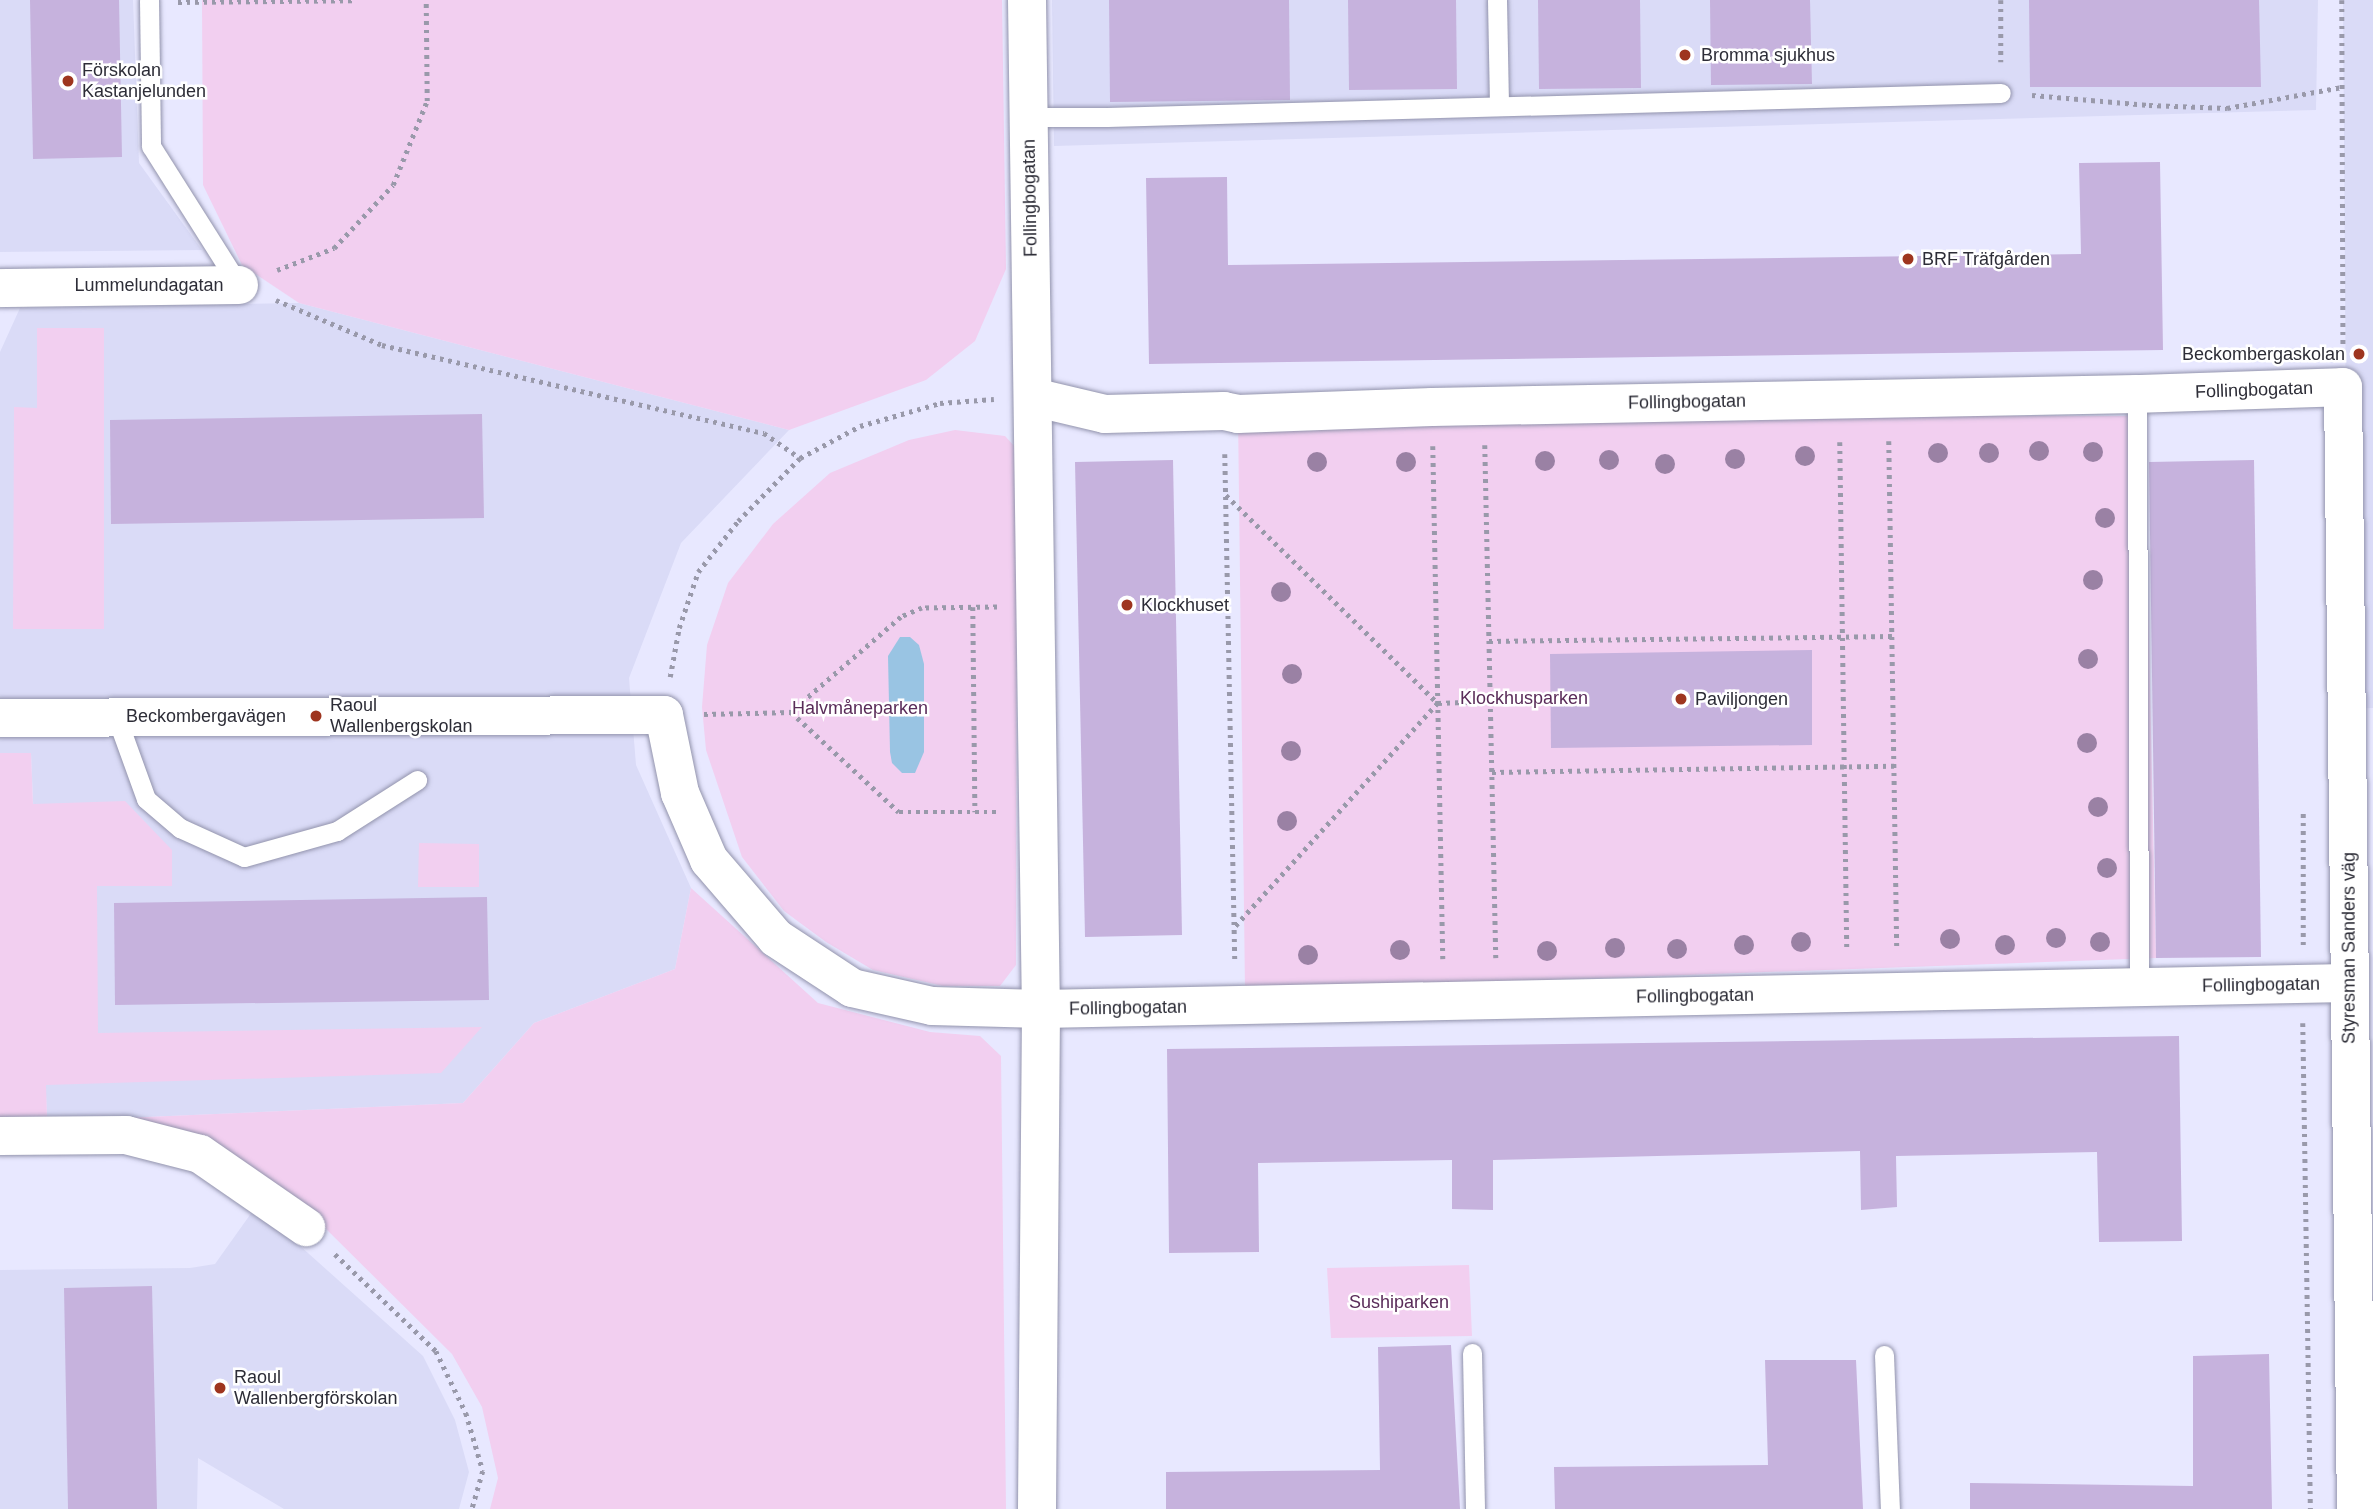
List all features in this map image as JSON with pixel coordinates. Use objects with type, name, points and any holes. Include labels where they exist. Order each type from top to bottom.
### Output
[{"type":"street","name":"Follingbogatan","points":[[1027,0],[1041,1009],[1037,1509]]},
{"type":"street","name":"Lummelundagatan","points":[[0,289],[239,285]]},
{"type":"street","name":"Follingbogatan","points":[[1033,397],[1105,414],[1224,411],[1238,414],[1432,407],[2137,394],[2343,387]]},
{"type":"street","name":"Styresman Sanders väg","points":[[2343,387],[2361,709],[2348,983],[2356,1509]]},
{"type":"street","points":[[664,715],[680,793],[709,860],[776,938],[852,988],[932,1006],[1041,1009]]},
{"type":"street","name":"Beckombergavägen","points":[[0,718],[664,715]]},
{"type":"street","name":"Follingbogatan","points":[[1041,1009],[2348,983]]},
{"type":"street","points":[[0,1136],[126,1135],[200,1154],[306,1227]]},
{"type":"lane","points":[[1497,0],[1499,106]]},
{"type":"lane","name":"Lummelundagatan","points":[[149,1],[151,146],[239,285]]},
{"type":"lane","points":[[1029,117],[2001,93]]},
{"type":"lane","points":[[2137,394],[2139,987]]},
{"type":"lane","points":[[116,716],[146,799],[180,828],[244,858],[337,831],[417,780]]},
{"type":"lane","points":[[1472,1353],[1475,1509]]},
{"type":"lane","points":[[1884,1355],[1890,1509]]},
{"type":"path","points":[[149,1],[356,0]]},
{"type":"path","points":[[239,285],[334,247],[393,186],[427,101],[426,0]]},
{"type":"path","points":[[2001,0],[2001,93],[2149,106],[2227,108],[2342,87]]},
{"type":"path","points":[[2342,0],[2343,387]]},
{"type":"path","points":[[239,285],[382,345],[764,433],[800,458]]},
{"type":"path","points":[[791,712],[899,812],[975,812],[973,607],[922,608],[901,617],[791,712],[664,715],[679,628],[698,572],[738,521],[800,458],[860,426],[940,403],[1033,397]]},
{"type":"path","points":[[1889,398],[1898,992]]},
{"type":"path","points":[[1839,399],[1848,993]]},
{"type":"path","points":[[1485,406],[1496,1000]]},
{"type":"path","points":[[1432,407],[1443,1001]]},
{"type":"path","points":[[1224,411],[1236,1005]]},
{"type":"path","points":[[1226,495],[1438,703]]},
{"type":"path","points":[[1489,642],[1892,636]]},
{"type":"path","points":[[1234,928],[1438,703],[1490,701]]},
{"type":"path","points":[[1492,772],[1894,766]]},
{"type":"path","points":[[306,1227],[436,1351],[466,1413],[483,1471],[472,1509]]},
{"type":"shaded area","name":"Förskolan Kastanjelunden","points":[[0,0],[133,0],[139,163],[202,250],[0,252]]},
{"type":"shaded area","name":"Bromma sjukhus","points":[[1052,0],[2318,0],[2316,110],[1054,146]]},
{"type":"shaded area","name":"Beckombergaskolan","points":[[2343,0],[2373,0],[2373,708],[2348,709]]},
{"type":"shaded area","name":"Raoul Wallenbergskolan","points":[[299,303],[789,430],[681,543],[629,678],[636,765],[691,888],[675,969],[534,1023],[463,1103],[123,1118],[47,1117],[31,754],[0,753],[0,352],[20,308]]},
{"type":"shaded area","points":[[900,637],[910,637],[919,645],[924,664],[924,752],[915,773],[902,773],[892,763],[890,752],[888,656]]},
{"type":"shaded area","name":"Raoul Wallenbergförskolan","points":[[252,1212],[270,1219],[423,1356],[455,1420],[469,1472],[459,1509],[284,1509],[198,1458],[197,1509],[0,1509],[0,1270],[190,1268],[215,1264]]},
{"type":"green space","points":[[202,0],[1002,0],[1006,269],[975,341],[926,380],[789,430],[299,303],[242,265],[203,185]]},
{"type":"green space","points":[[37,328],[104,328],[104,629],[13,629],[14,407],[37,408]]},
{"type":"green space","name":"Klockhusparken","points":[[1238,414],[2144,416],[2156,958],[1245,991]]},
{"type":"green space","name":"Halvmåneparken","points":[[955,430],[1005,436],[1017,449],[1016,965],[1000,986],[943,986],[873,970],[826,942],[784,911],[742,857],[706,750],[702,707],[707,645],[728,583],[773,524],[830,473],[909,440]]},
{"type":"green space","points":[[0,753],[31,753],[33,804],[125,801],[172,850],[172,886],[97,886],[98,1033],[482,1027],[441,1073],[46,1085],[47,1117],[0,1117]]},
{"type":"green space","points":[[419,843],[479,844],[479,887],[418,887]]},
{"type":"green space","points":[[691,888],[818,1003],[930,1032],[980,1036],[1001,1056],[1006,1509],[490,1509],[498,1478],[482,1407],[452,1354],[318,1221],[123,1118],[463,1103],[534,1023],[675,969]]},
{"type":"green space","name":"Sushiparken","points":[[1469,1265],[1472,1336],[1331,1338],[1327,1268]]},
{"type":"building","points":[[30,0],[119,0],[122,157],[33,159]]},
{"type":"building","points":[[1109,0],[1289,0],[1290,100],[1110,102]]},
{"type":"building","points":[[1348,0],[1456,0],[1457,89],[1349,90]]},
{"type":"building","points":[[1538,0],[1640,0],[1641,88],[1539,89]]},
{"type":"building","points":[[1710,0],[1810,0],[1812,84],[1711,85]]},
{"type":"building","points":[[2029,0],[2259,0],[2261,87],[2030,87]]},
{"type":"building","name":"BRF Träfgården","points":[[2160,162],[2163,350],[1149,364],[1146,178],[1227,177],[1228,265],[2081,254],[2079,163]]},
{"type":"building","points":[[482,414],[484,518],[111,524],[110,420]]},
{"type":"building","name":"Klockhuset","points":[[1173,460],[1182,935],[1085,937],[1075,462]]},
{"type":"building","points":[[2254,460],[2261,957],[2156,958],[2149,462]]},
{"type":"building","name":"Paviljongen","points":[[1812,650],[1812,745],[1551,748],[1550,654]]},
{"type":"building","points":[[487,897],[489,1000],[115,1005],[114,903]]},
{"type":"building","points":[[2179,1036],[2182,1241],[2099,1242],[2097,1152],[1896,1156],[1897,1207],[1861,1210],[1860,1151],[1493,1160],[1493,1210],[1452,1209],[1452,1160],[1258,1163],[1259,1252],[1169,1253],[1167,1049]]},
{"type":"building","points":[[152,1286],[157,1509],[68,1509],[64,1288]]},
{"type":"building","points":[[1451,1345],[1460,1509],[1166,1509],[1166,1472],[1380,1470],[1378,1347]]},
{"type":"building","points":[[2269,1354],[2272,1509],[1970,1509],[1970,1483],[2193,1486],[2193,1356]]},
{"type":"building","points":[[1765,1360],[1856,1360],[1863,1509],[1555,1509],[1554,1467],[1768,1465]]},
{"type":"place","name":"Bromma sjukhus","points":[[1685,55]]},
{"type":"place","name":"Förskolan Kastanjelunden","points":[[68,81]]},
{"type":"place","name":"BRF Träfgården","points":[[1908,259]]},
{"type":"place","name":"Beckombergaskolan","points":[[2359,354]]},
{"type":"place","name":"Klockhuset","points":[[1127,605]]},
{"type":"place","name":"Paviljongen","points":[[1681,699]]},
{"type":"place","name":"Raoul Wallenbergskolan","points":[[316,716]]},
{"type":"place","name":"Raoul Wallenbergförskolan","points":[[220,1388]]}]
